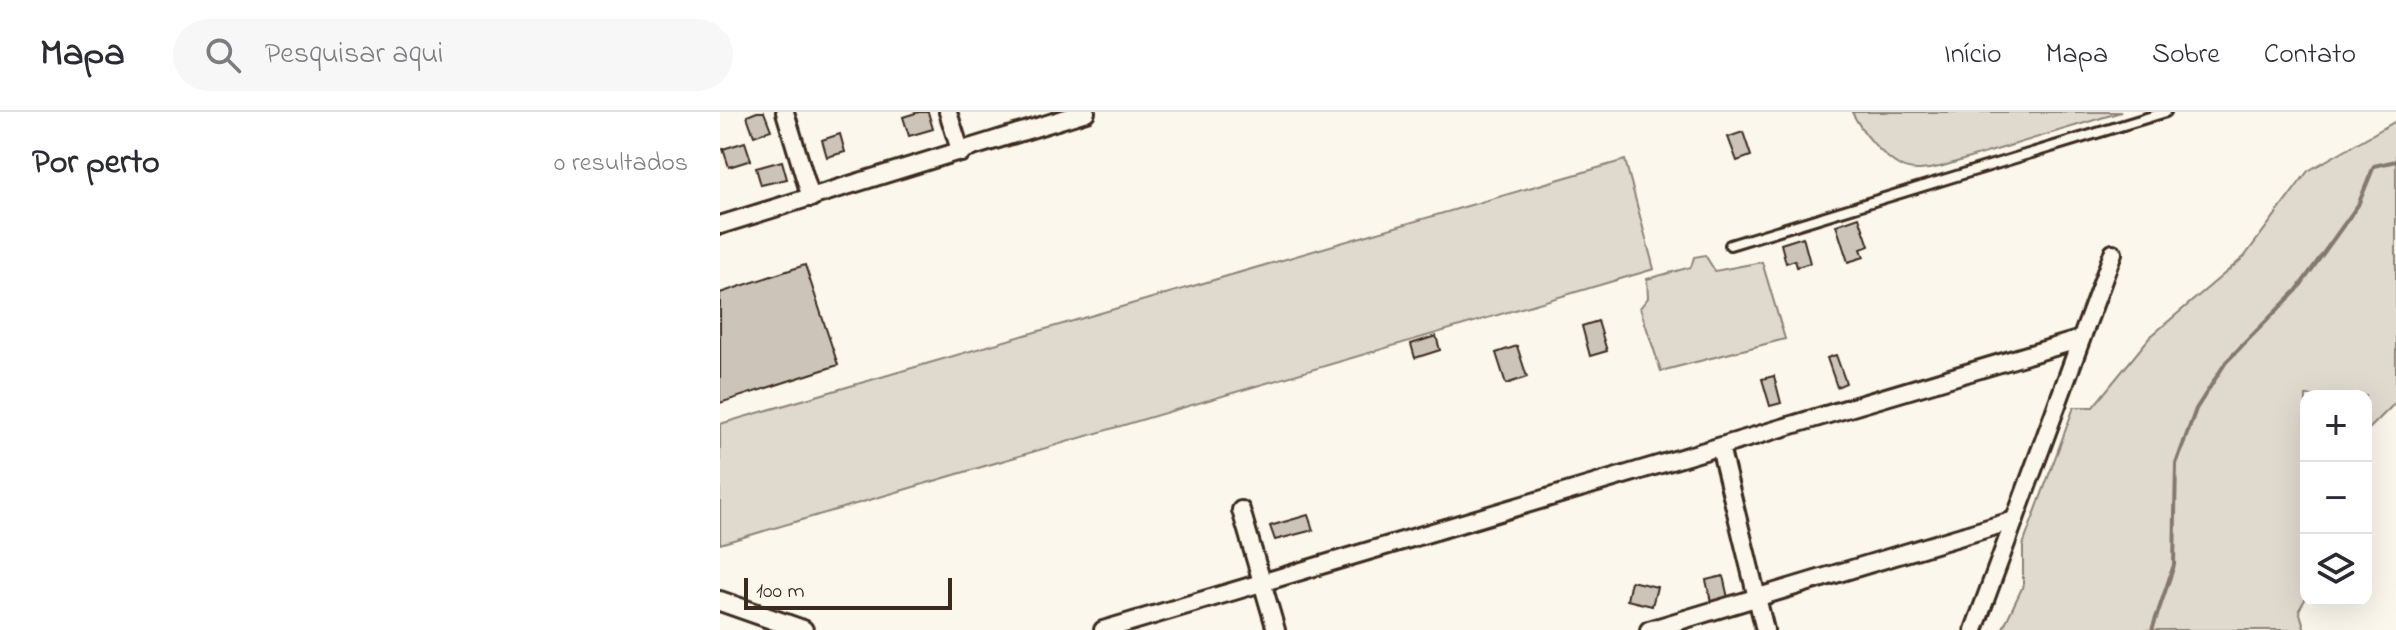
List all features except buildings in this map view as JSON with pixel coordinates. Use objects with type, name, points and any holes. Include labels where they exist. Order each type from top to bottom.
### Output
[{"type":"street","points":[[785,112],[811,198]]},
{"type":"street","points":[[948,112],[961,153]]},
{"type":"street","points":[[720,225],[1086,112]]},
{"type":"street","points":[[1974,630],[2113,253]]},
{"type":"street","points":[[1103,630],[2081,339]]},
{"type":"street","points":[[1720,447],[1765,630]]},
{"type":"street","points":[[1241,510],[1276,630]]},
{"type":"street","points":[[1649,630],[2015,520]]},
{"type":"street","points":[[720,601],[803,630]]},
{"type":"lane","points":[[1730,245],[2166,112]]},
{"type":"shaded area","points":[[1852,112],[2121,112],[1940,167],[1915,170],[1900,166],[1879,150]]},
{"type":"shaded area","points":[[2396,121],[2396,402],[2372,426],[2372,390],[2300,390],[2299,610],[2305,630],[2002,630],[2023,586],[2023,545],[2074,407],[2093,407],[2150,337],[2244,257],[2308,171]]},
{"type":"shaded area","points":[[1625,160],[1654,269],[720,544],[720,424]]},
{"type":"shaded area","points":[[1705,255],[1715,271],[1762,262],[1785,339],[1661,371],[1640,308],[1648,298],[1647,279],[1691,267],[1694,257]]},
{"type":"waterway","points":[[2152,630],[2174,565],[2176,464],[2196,409],[2226,362],[2297,290],[2358,205],[2374,166],[2396,161]]}]
